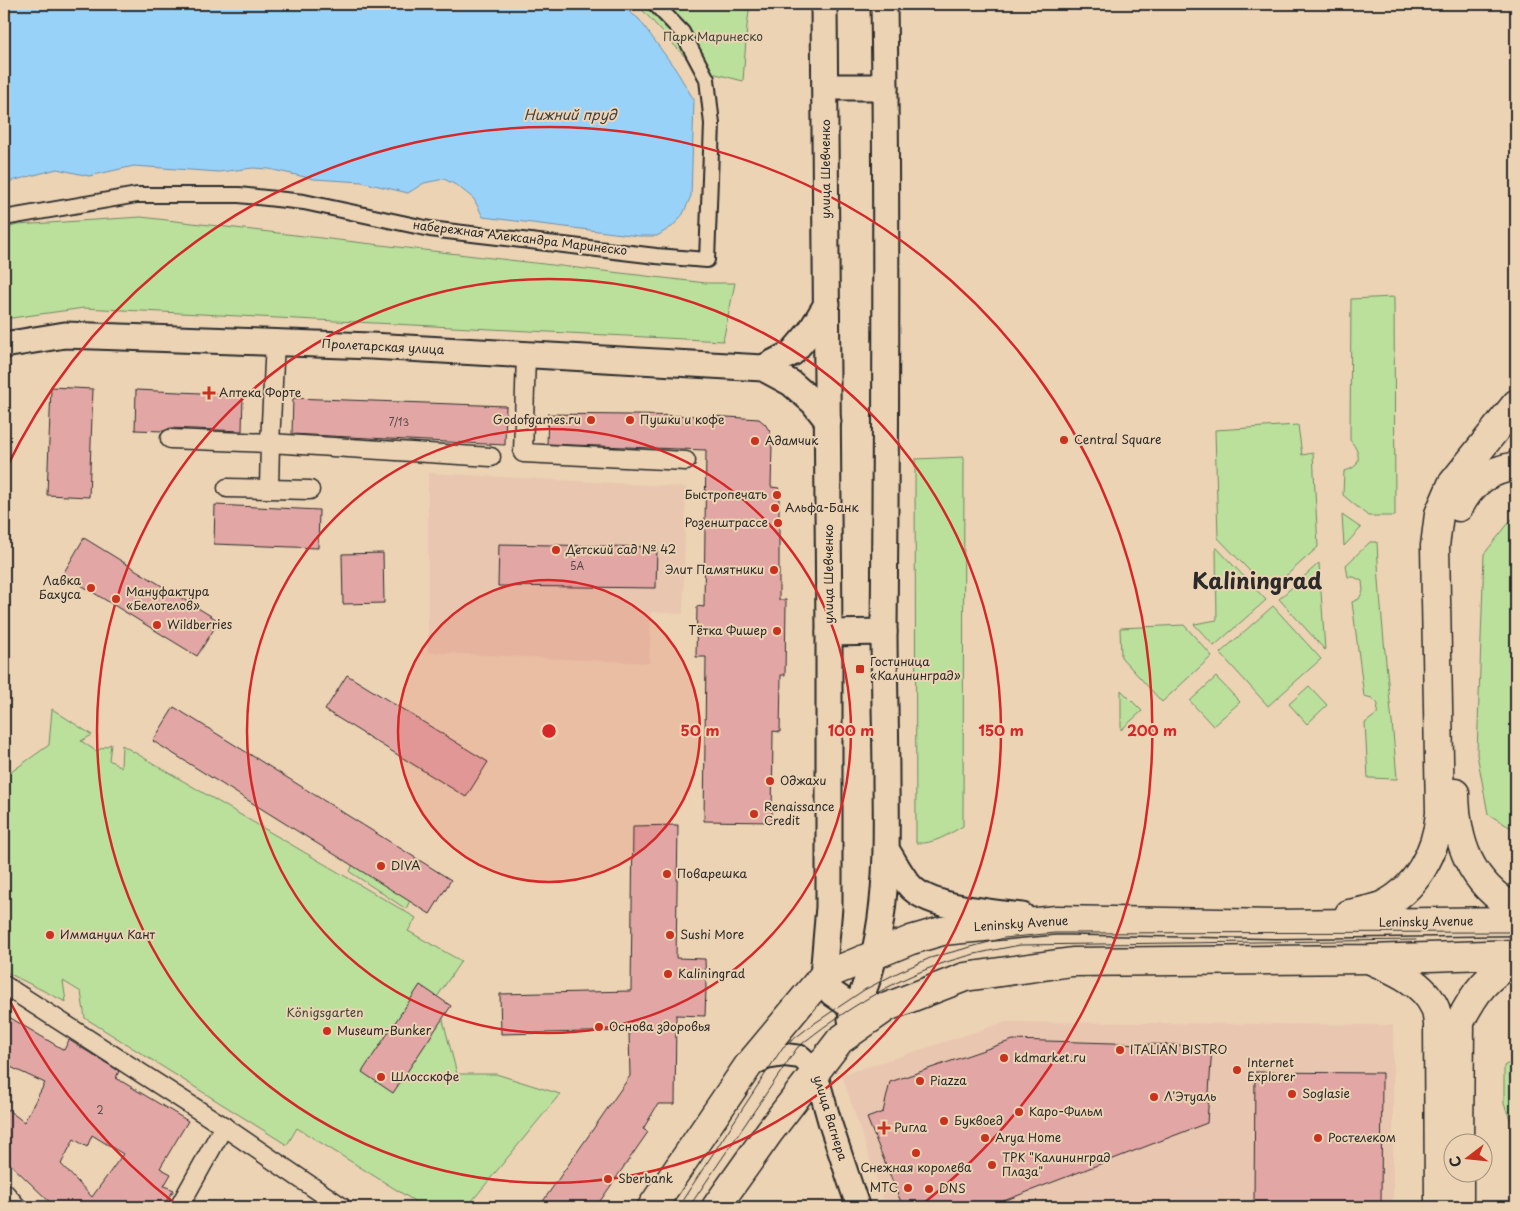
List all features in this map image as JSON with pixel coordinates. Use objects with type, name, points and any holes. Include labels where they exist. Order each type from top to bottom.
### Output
[{"type":"main road","name":"улица Шевченко","points":[[822,976],[829,907],[828,421],[824,4]]},
{"type":"main road","points":[[716,1207],[815,1070],[840,1040],[858,1006],[864,990],[873,956],[882,908],[887,851],[884,632],[886,450],[884,4]]},
{"type":"main road","points":[[826,87],[885,87]]},
{"type":"main road","points":[[763,368],[792,353],[810,332],[827,304]]},
{"type":"main road","name":"Пролетарская улица","points":[[4,345],[65,335],[275,342],[763,368],[791,382],[813,402],[828,421]]},
{"type":"main road","points":[[1314,923],[1379,907],[1411,883],[1426,864],[1439,830],[1440,813],[1434,546],[1439,514],[1452,484],[1516,404]]},
{"type":"main road","points":[[1516,466],[1498,469],[1479,479],[1465,496],[1453,518],[1450,546],[1458,830],[1466,856],[1477,873],[1492,892],[1502,901],[1516,909]]},
{"type":"main road","points":[[829,633],[884,632]]},
{"type":"main road","points":[[887,851],[912,888],[922,896],[953,906],[986,912],[1057,920]]},
{"type":"main road","name":"Leninsky Avenue","points":[[652,1207],[748,1066],[822,976],[911,940],[942,931],[1057,920],[1314,923],[1516,921]]},
{"type":"main road","points":[[840,1040],[887,1007],[965,977],[1072,962],[1370,959],[1516,954]]},
{"type":"main road","points":[[1370,959],[1398,972],[1421,989],[1435,1007],[1438,1023],[1439,1207]]},
{"type":"main road","points":[[1460,1134],[1460,1022],[1479,989],[1495,972],[1516,959]]},
{"type":"main road","points":[[822,976],[832,993],[844,1002],[858,1006],[887,1007]]},
{"type":"main road","points":[[1459,1184],[1459,1207]]},
{"type":"street","name":"набережная Александра Маринеско","points":[[4,218],[137,195],[239,195],[304,202],[430,229],[656,256],[707,260],[712,124],[707,79],[682,32],[655,4]]},
{"type":"street","points":[[269,489],[275,342]]},
{"type":"street","points":[[526,356],[523,453],[686,461]]},
{"type":"street","points":[[170,439],[491,457]]},
{"type":"street","points":[[227,488],[310,490]]},
{"type":"street","points":[[4,985],[224,1126],[342,1207]]},
{"type":"street","name":"улица Вагнера","points":[[748,1066],[766,1058],[785,1055],[801,1057],[815,1070],[858,1207]]},
{"type":"street","points":[[178,1207],[224,1126]]},
{"type":"street","points":[[4,1192],[18,1207]]},
{"type":"shaded area","name":"Детский сад № 42","points":[[428,473],[686,487],[683,614],[651,612],[649,663],[428,652]]},
{"type":"shaded area","points":[[1006,1022],[1393,1025],[1393,1207],[886,1207],[842,1075]]},
{"type":"green space","name":"Парк Маринеско","points":[[637,4],[750,4],[743,81],[696,69]]},
{"type":"green space","points":[[141,217],[706,283],[735,283],[723,341],[84,308],[4,319],[4,229],[17,225]]},
{"type":"green space","points":[[1394,297],[1395,516],[1368,516],[1343,495],[1344,471],[1355,466],[1358,459],[1356,449],[1350,440],[1351,299]]},
{"type":"green space","points":[[1298,425],[1302,455],[1313,453],[1318,547],[1269,591],[1218,538],[1215,430]]},
{"type":"green space","points":[[964,457],[963,826],[935,841],[916,843],[915,459]]},
{"type":"green space","points":[[1516,514],[1516,831],[1488,814],[1477,754],[1484,554]]},
{"type":"green space","points":[[1342,515],[1361,528],[1344,546]]},
{"type":"green space","points":[[1370,542],[1377,542],[1397,779],[1368,778],[1365,723],[1377,714],[1378,704],[1372,698],[1364,696],[1352,602],[1359,599],[1363,591],[1362,581],[1354,577],[1348,577],[1346,565]]},
{"type":"green space","points":[[1216,547],[1266,600],[1214,646],[1194,624],[1217,620]]},
{"type":"green space","points":[[1319,563],[1325,650],[1279,599]]},
{"type":"green space","points":[[1273,606],[1321,659],[1268,706],[1220,653]]},
{"type":"green space","points":[[1184,625],[1212,656],[1162,702],[1121,657],[1120,628]]},
{"type":"green space","points":[[1216,677],[1240,702],[1213,726],[1190,701]]},
{"type":"green space","points":[[1309,686],[1327,705],[1307,724],[1289,704]]},
{"type":"green space","points":[[1121,690],[1142,711],[1121,730]]},
{"type":"green space","name":"Königsgarten","points":[[52,709],[92,735],[81,741],[96,751],[111,744],[109,760],[121,767],[122,745],[416,918],[408,931],[461,961],[437,997],[457,1074],[496,1074],[560,1094],[467,1207],[424,1207],[297,1128],[287,1145],[85,1018],[81,992],[63,981],[66,1002],[4,971],[4,777],[49,745]]},
{"type":"green space","points":[[357,852],[416,887],[406,909],[350,872]]},
{"type":"green space","points":[[1516,1059],[1516,1134],[1504,1104],[1504,1066]]},
{"type":"water","name":"Нижний пруд","points":[[4,4],[619,4],[639,19],[676,70],[694,100],[691,196],[683,214],[673,226],[657,236],[639,236],[483,217],[474,199],[458,186],[444,179],[424,183],[408,193],[362,182],[314,179],[269,169],[253,168],[219,172],[134,166],[89,176],[57,169],[8,182],[4,175]]},
{"type":"building","points":[[51,387],[93,389],[89,497],[47,495]]},
{"type":"building","points":[[136,390],[243,395],[242,431],[170,428],[164,431],[135,430]]},
{"type":"building","points":[[293,398],[506,406],[505,445],[292,434]]},
{"type":"building","points":[[548,414],[712,416],[759,419],[770,432],[772,444],[771,487],[779,488],[779,600],[786,600],[785,675],[781,675],[780,732],[773,731],[772,822],[704,821],[706,657],[696,657],[697,606],[704,607],[706,450],[547,444]]},
{"type":"building","points":[[215,505],[319,510],[318,548],[214,544]]},
{"type":"building","points":[[84,538],[219,621],[197,656],[63,574]]},
{"type":"building","points":[[499,544],[657,547],[656,588],[498,586]]},
{"type":"building","points":[[383,553],[384,603],[343,604],[342,554]]},
{"type":"building","points":[[347,675],[488,762],[466,797],[325,710]]},
{"type":"building","points":[[174,707],[451,880],[430,914],[153,741]]},
{"type":"building","name":"Kaliningrad","points":[[678,825],[676,958],[705,959],[706,988],[705,1016],[676,1015],[675,1104],[658,1104],[643,1129],[648,1132],[596,1207],[539,1207],[630,1076],[629,1031],[501,1034],[500,994],[631,991],[633,826]]},
{"type":"building","points":[[420,985],[451,1006],[393,1093],[362,1072]]},
{"type":"building","points":[[4,1014],[64,1050],[69,1040],[119,1071],[116,1078],[188,1121],[160,1168],[171,1174],[164,1186],[174,1190],[162,1207],[55,1207],[4,1158],[4,1107],[24,1122],[45,1083],[4,1064]],"holes":[[[92,1135],[123,1154],[92,1197],[61,1164],[74,1139],[87,1147]]]},
{"type":"building","name":"ТРК \"Калининград Плаза\"","points":[[1013,1040],[1212,1046],[1207,1123],[988,1207],[903,1207],[867,1118],[883,1112],[890,1082]]},
{"type":"building","name":"Ростелеком","points":[[1255,1072],[1382,1073],[1381,1203],[1254,1202]]},
{"type":"tram line","points":[[678,1207],[783,1047],[864,990],[930,958],[1004,938],[1055,933],[1516,932]]},
{"type":"tram line","points":[[689,1207],[797,1048],[853,1007],[917,973],[960,958],[1020,945],[1416,940]]},
{"type":"place","name":"Аптека Форте","points":[[209,393]]},
{"type":"place","name":"Godofgames.ru","points":[[591,420]]},
{"type":"place","name":"Пушки и кофе","points":[[630,420]]},
{"type":"place","name":"Central Square","points":[[1064,440]]},
{"type":"place","name":"Адамчик","points":[[755,441]]},
{"type":"place","name":"Быстропечать","points":[[777,495]]},
{"type":"place","name":"Альфа-Банк","points":[[775,508]]},
{"type":"place","name":"Розенштрассе","points":[[778,523]]},
{"type":"place","name":"Детский сад № 42","points":[[556,550]]},
{"type":"place","name":"Элит Памятники","points":[[774,570]]},
{"type":"place","name":"Лавка Бахуса","points":[[91,588]]},
{"type":"place","name":"Мануфактура «Белотелов»","points":[[116,599]]},
{"type":"place","name":"Wildberries","points":[[157,625]]},
{"type":"place","name":"Тётка Фишер","points":[[777,631]]},
{"type":"place","name":"Гостиница «Калининград»","points":[[860,669]]},
{"type":"place","name":"Оджахи","points":[[770,781]]},
{"type":"place","name":"Renaissance Credit","points":[[754,814]]},
{"type":"place","name":"DIVA","points":[[381,866]]},
{"type":"place","name":"Поварешка","points":[[667,874]]},
{"type":"place","name":"Иммануил Кант","points":[[50,935]]},
{"type":"place","name":"Sushi More","points":[[670,935]]},
{"type":"place","name":"Kaliningrad","points":[[668,974]]},
{"type":"place","name":"Основа здоровья","points":[[599,1027]]},
{"type":"place","name":"Museum-Bunker","points":[[327,1031]]},
{"type":"place","name":"ITALIAN BISTRO","points":[[1120,1050]]},
{"type":"place","name":"kdmarket.ru","points":[[1004,1058]]},
{"type":"place","name":"Internet Explorer","points":[[1237,1070]]},
{"type":"place","name":"Шлосскофе","points":[[381,1077]]},
{"type":"place","name":"Piazza","points":[[920,1081]]},
{"type":"place","name":"Soglasie","points":[[1292,1094]]},
{"type":"place","name":"Л'Этуаль","points":[[1154,1097]]},
{"type":"place","name":"Каро-Фильм","points":[[1019,1112]]},
{"type":"place","name":"Буквоед","points":[[944,1121]]},
{"type":"place","name":"Ригла","points":[[884,1128]]},
{"type":"place","name":"Arya Home","points":[[985,1138]]},
{"type":"place","name":"Ростелеком","points":[[1318,1138]]},
{"type":"place","name":"Снежная королева","points":[[916,1153]]},
{"type":"place","name":"ТРК \"Калининград Плаза\"","points":[[992,1165]]},
{"type":"place","name":"Sberbank","points":[[608,1179]]},
{"type":"place","name":"МТС","points":[[908,1188]]},
{"type":"place","name":"DNS","points":[[929,1189]]},
{"type":"district","name":"Kaliningrad","points":[[1257,581]]}]
